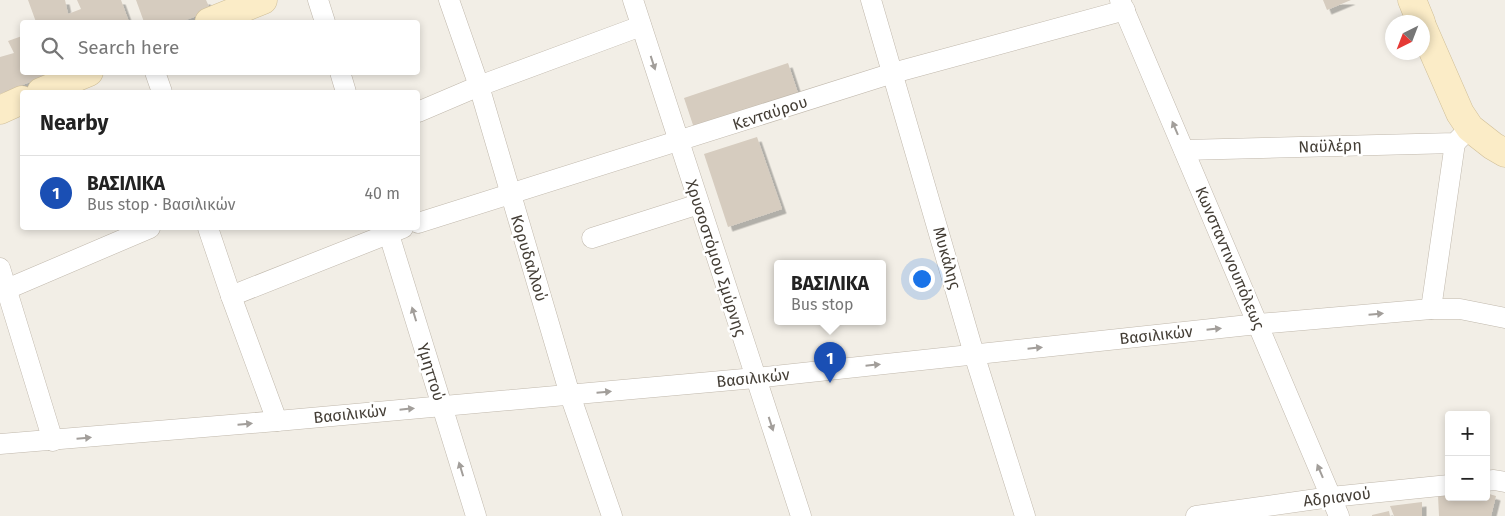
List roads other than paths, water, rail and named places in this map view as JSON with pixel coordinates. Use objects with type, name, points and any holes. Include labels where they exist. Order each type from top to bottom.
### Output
[{"type":"main road","points":[[214,20],[263,0]]},
{"type":"main road","points":[[1412,0],[1418,15]]},
{"type":"main road","points":[[1430,43],[1460,112],[1462,135],[1493,146],[1505,153]]},
{"type":"main road","points":[[46,90],[82,75]]},
{"type":"main road","points":[[0,110],[20,101]]},
{"type":"street","points":[[318,0],[324,20]]},
{"type":"street","name":"Κορυδαλλού","points":[[449,0],[479,86],[570,395],[612,516]]},
{"type":"street","name":"Χρυσοστόμου Σμύρνης","points":[[633,0],[801,516]]},
{"type":"street","name":"Μυκάλης","points":[[871,0],[974,354],[1025,516]]},
{"type":"street","name":"Κενταύρου","points":[[420,222],[893,73],[1122,5]]},
{"type":"street","name":"Κωνσταντινουπόλεως","points":[[1122,5],[1339,516]]},
{"type":"street","points":[[420,111],[479,86],[641,26]]},
{"type":"street","points":[[156,75],[161,90]]},
{"type":"street","points":[[341,75],[345,90]]},
{"type":"street","points":[[1431,309],[1462,135]]},
{"type":"street","name":"Ναϋλέρη","points":[[1184,150],[1462,135]]},
{"type":"street","points":[[592,238],[699,204]]},
{"type":"street","points":[[7,290],[145,230]]},
{"type":"street","points":[[209,230],[277,421]]},
{"type":"street","points":[[231,296],[391,230]]},
{"type":"street","name":"Υμηττού","points":[[393,230],[442,405],[476,516]]},
{"type":"street","points":[[0,268],[53,441]]},
{"type":"street","name":"Βασιλικών","points":[[0,444],[53,441],[755,378],[1258,324],[1431,309],[1460,309],[1505,318]]},
{"type":"street","points":[[1490,480],[1505,482]]},
{"type":"street","name":"Αδριανού","points":[[1196,516],[1331,497],[1445,485]]},
{"type":"place","name":"ΒΑΣΙΛΙΚΑ","points":[[830,383]]}]
